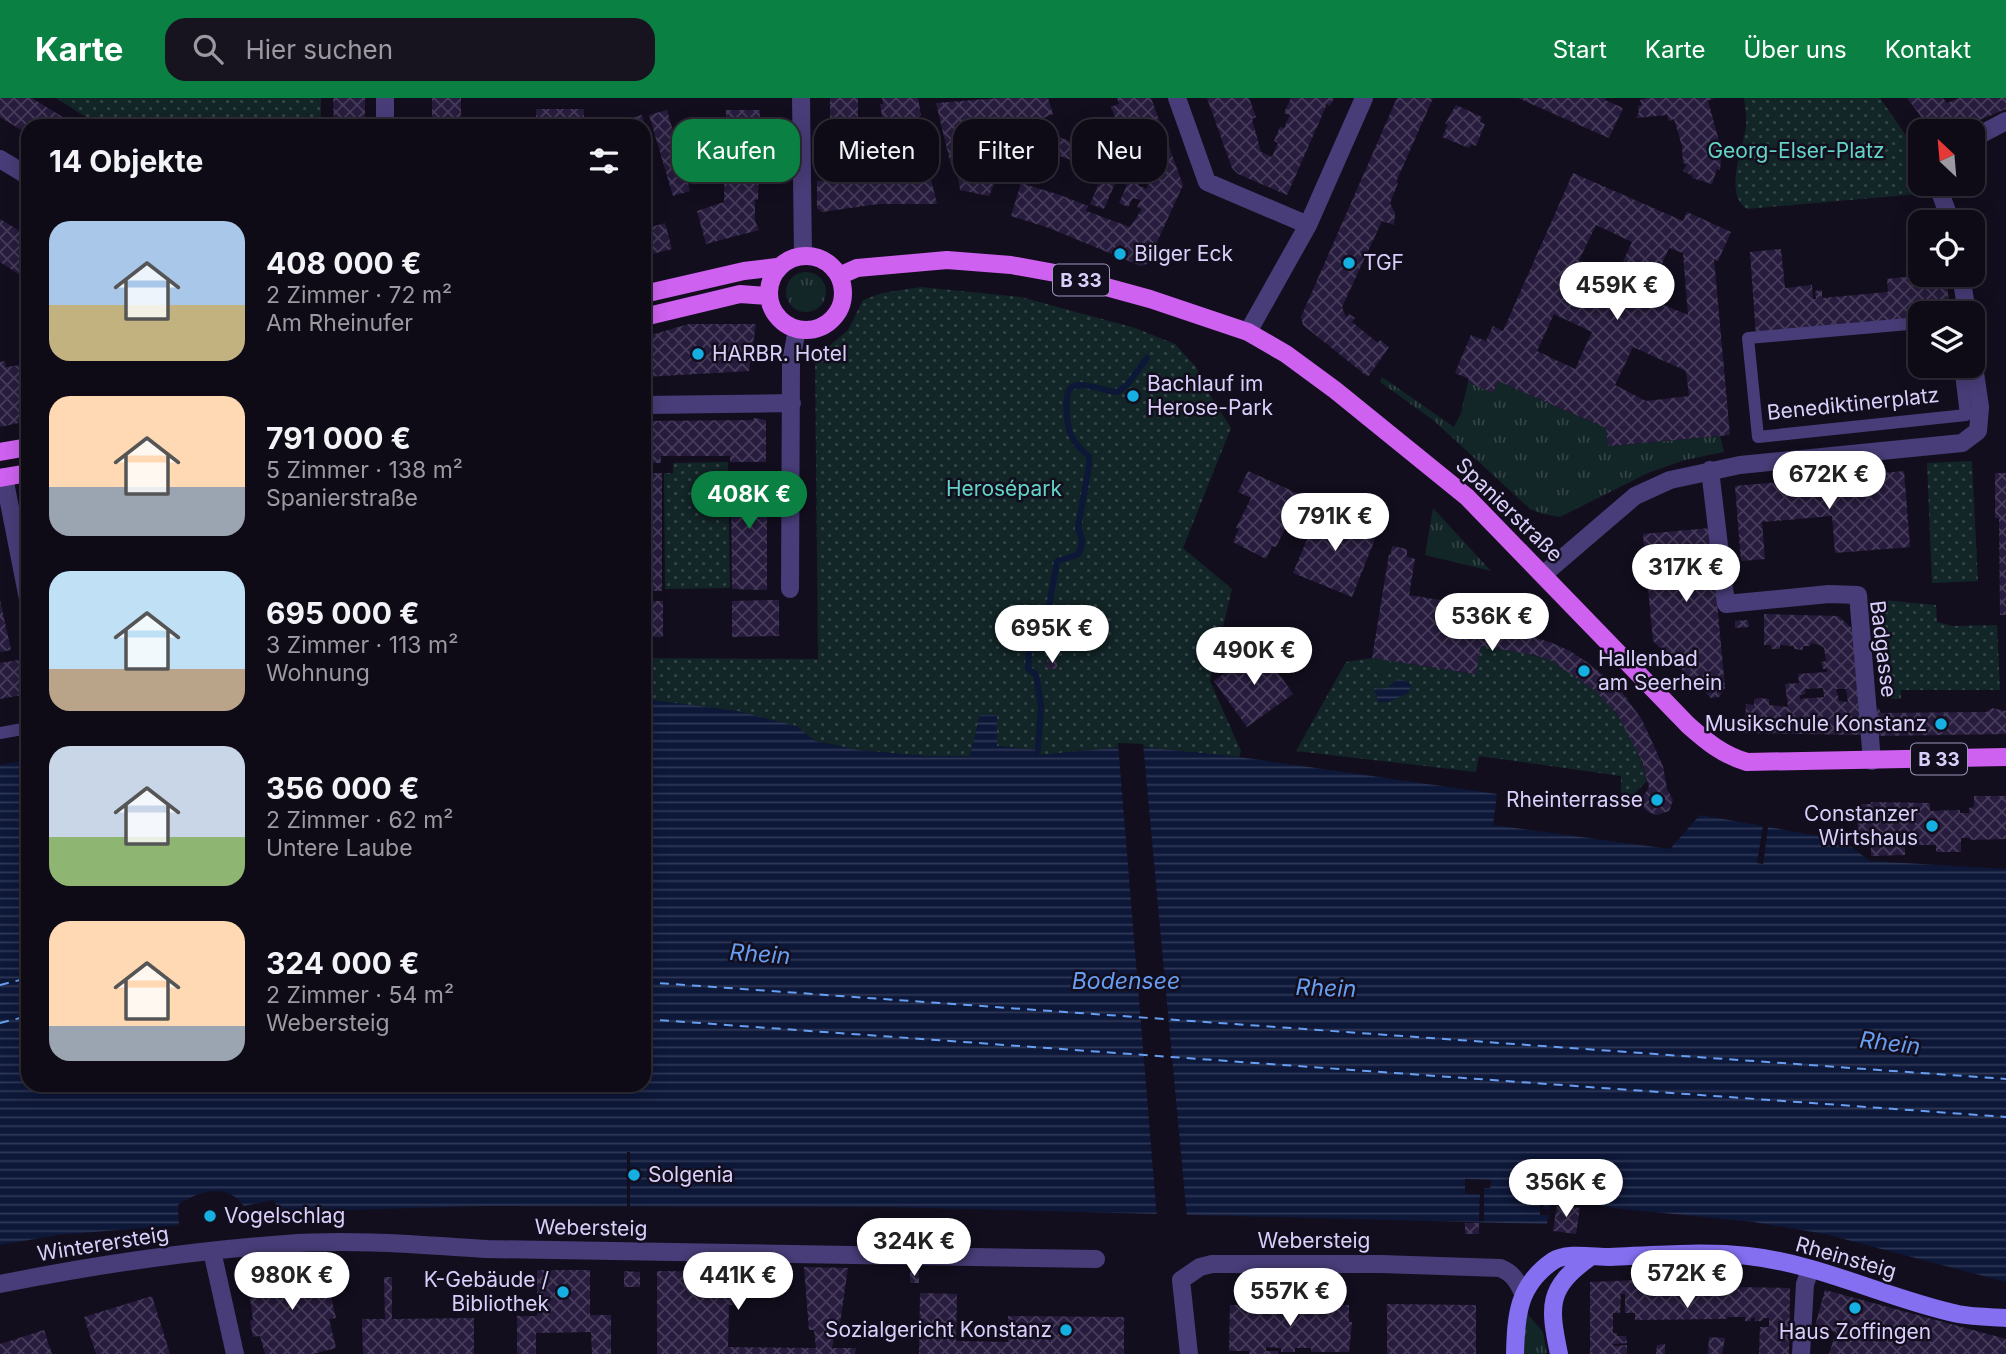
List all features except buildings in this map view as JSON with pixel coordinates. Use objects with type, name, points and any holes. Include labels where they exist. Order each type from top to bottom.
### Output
[{"type":"main road","points":[[803,255],[827,261],[843,285],[842,303],[832,320],[816,329],[797,329],[780,321],[768,296],[772,276],[777,268],[793,257],[803,255]]},
{"type":"main road","name":"B 33","points":[[839,276],[857,268],[947,260],[1011,265],[1055,273],[1162,303],[1248,332]]},
{"type":"main road","points":[[651,292],[744,271],[777,268]]},
{"type":"main road","points":[[651,315],[740,294],[768,296]]},
{"type":"main road","name":"Spanierstraße","points":[[1248,332],[1286,354],[1380,425],[1467,498],[1544,574],[1584,620],[1688,725],[1712,746],[1730,757],[1747,762],[2006,757]]},
{"type":"main road","points":[[0,452],[21,448]]},
{"type":"main road","points":[[2,477],[21,474]]},
{"type":"main road","name":"Rheinsteig","points":[[1523,1293],[1529,1283],[1556,1259],[1572,1255],[1589,1258],[1673,1254],[1749,1256],[1810,1270],[1960,1314],[2006,1318]]},
{"type":"main road","points":[[1559,1354],[1553,1318],[1555,1296],[1558,1287],[1570,1272],[1589,1258]]},
{"type":"main road","points":[[1514,1354],[1516,1326],[1523,1293]]},
{"type":"street","points":[[385,98],[385,119]]},
{"type":"street","points":[[801,98],[803,255]]},
{"type":"street","points":[[1177,98],[1207,182],[1308,225]]},
{"type":"street","points":[[1248,332],[1308,225],[1364,98]]},
{"type":"street","points":[[1985,132],[2006,121]]},
{"type":"street","points":[[0,159],[21,172]]},
{"type":"street","name":"Benediktinerplatz","points":[[1908,324],[1748,338],[1758,437],[1966,415],[1962,378]]},
{"type":"street","points":[[790,589],[791,349],[797,329]]},
{"type":"street","points":[[1544,574],[1636,496],[1670,480],[1740,465],[1962,443],[1978,431],[1980,407],[1976,378]]},
{"type":"street","points":[[651,405],[792,403]]},
{"type":"street","name":"Badgasse","points":[[1710,470],[1726,604],[1829,594],[1857,595],[1872,761]]},
{"type":"street","points":[[2,477],[21,566]]},
{"type":"street","points":[[0,733],[21,729]]},
{"type":"street","name":"Webersteig","points":[[212,1251],[287,1243],[394,1243],[487,1249],[1097,1259]]},
{"type":"street","points":[[212,1251],[235,1354]]},
{"type":"street","name":"Winterersteig","points":[[0,1284],[61,1272],[212,1251]]},
{"type":"street","name":"Webersteig","points":[[1189,1354],[1181,1280],[1200,1267],[1212,1264],[1381,1264],[1500,1268],[1509,1272],[1523,1293]]},
{"type":"street","points":[[1801,1354],[1805,1284],[1810,1270]]},
{"type":"green space","points":[[56,98],[321,98],[321,119],[89,119]]},
{"type":"green space","name":"Georg-Elser-Platz","points":[[1744,98],[1880,98],[1908,138],[1908,195],[1747,209],[1736,193],[1735,182],[1746,116]]},
{"type":"green space","points":[[806,272],[814,273],[820,278],[825,284],[825,300],[820,306],[814,311],[806,312],[798,311],[792,306],[787,300],[786,292],[787,284],[792,278],[798,273]]},
{"type":"green space","name":"Herosépark","points":[[921,287],[1021,297],[1135,328],[1175,344],[1196,367],[1206,389],[1231,428],[1183,548],[1232,589],[1210,681],[1241,751],[1239,757],[1133,746],[1039,755],[1038,750],[996,746],[997,716],[980,716],[970,756],[924,756],[858,750],[815,741],[796,726],[651,700],[651,658],[818,659],[815,358],[848,330],[863,300],[882,293]]},
{"type":"green space","points":[[1382,377],[1454,427],[1461,413],[1468,382],[1493,393],[1498,381],[1606,428],[1608,446],[1720,436],[1724,452],[1685,460],[1648,473],[1560,517],[1543,514],[1530,509],[1433,420],[1380,382]]},
{"type":"green space","points":[[1972,461],[1978,581],[1932,583],[1927,463]]},
{"type":"green space","points":[[728,462],[730,588],[665,589],[664,473],[673,473],[673,463]]},
{"type":"green space","points":[[1433,508],[1491,571],[1425,555]]},
{"type":"green space","points":[[1883,600],[1936,605],[1937,622],[1953,626],[1997,625],[2000,690],[1901,690],[1901,699],[1891,699]]},
{"type":"green space","points":[[1481,646],[1541,657],[1584,680],[1613,709],[1624,726],[1642,762],[1647,781],[1633,795],[1621,793],[1621,776],[1479,756],[1476,772],[1296,751],[1346,662],[1372,658],[1476,674]]},
{"type":"green space","points":[[1375,658],[1390,661],[1387,675],[1372,673]]},
{"type":"green space","points":[[1527,1313],[1543,1332],[1547,1354],[1524,1354],[1524,1321]]},
{"type":"water","points":[[1398,679],[1409,682],[1411,686],[1408,693],[1388,702],[1379,702],[1374,689],[1387,688]]},
{"type":"water","name":"Bodensee","points":[[651,700],[738,711],[796,726],[815,741],[858,750],[924,756],[970,756],[980,715],[997,715],[997,746],[1038,750],[1039,755],[1133,746],[1239,757],[1497,794],[1493,825],[1670,849],[1700,815],[1842,840],[1870,861],[2006,869],[2006,1282],[1825,1234],[1754,1222],[1613,1208],[1552,1195],[1547,1224],[888,1207],[483,1206],[278,1212],[274,1200],[244,1206],[229,1194],[212,1191],[178,1205],[179,1225],[58,1235],[0,1245],[0,765],[21,761],[21,1092],[651,1092]]},
{"type":"pier","points":[[1118,743],[1143,744],[1187,1219],[1157,1218]]},
{"type":"pier","points":[[1763,826],[1768,827],[1763,864],[1757,863]]},
{"type":"pier","points":[[627,1152],[630,1152],[630,1211],[627,1211]]},
{"type":"pier","points":[[1536,1170],[1552,1171],[1552,1179],[1545,1180],[1543,1209],[1549,1210],[1549,1215],[1540,1215],[1541,1180],[1536,1180]]},
{"type":"pier","points":[[1465,1179],[1491,1180],[1490,1188],[1484,1188],[1484,1221],[1479,1221],[1480,1194],[1465,1194]]},
{"type":"waterway","points":[[1038,750],[1041,706],[1036,674],[1028,669],[1030,635],[1039,634],[1046,624],[1057,561],[1077,555],[1081,548],[1082,540],[1078,528],[1089,466],[1089,457],[1074,441],[1070,431],[1067,395],[1069,390],[1077,385],[1117,392],[1127,385],[1147,358]]},
{"type":"ferry route","points":[[0,985],[21,980]]},
{"type":"ferry route","points":[[651,982],[2006,1079]]},
{"type":"ferry route","points":[[0,1023],[21,1018]]},
{"type":"ferry route","points":[[651,1020],[2006,1117]]},
{"type":"place","name":"Bilger Eck","points":[[1120,254]]},
{"type":"place","name":"TGF","points":[[1349,263]]},
{"type":"place","name":"HARBR. Hotel","points":[[698,354]]},
{"type":"place","name":"Bachlauf im Herose-Park","points":[[1133,396]]},
{"type":"place","name":"Hallenbad am Seerhein","points":[[1584,671]]},
{"type":"place","name":"Musikschule Konstanz","points":[[1941,724]]},
{"type":"place","name":"Rheinterrasse","points":[[1657,800]]},
{"type":"place","name":"Constanzer Wirtshaus","points":[[1932,826]]},
{"type":"place","name":"Solgenia","points":[[634,1175]]},
{"type":"place","name":"Vogelschlag","points":[[210,1216]]},
{"type":"place","name":"K-Gebäude / Bibliothek","points":[[563,1292]]},
{"type":"place","name":"Haus Zoffingen","points":[[1855,1308]]},
{"type":"place","name":"Sozialgericht Konstanz","points":[[1066,1330]]},
{"type":"water label","name":"Rhein","points":[[760,954]]},
{"type":"water label","name":"Rhein","points":[[1326,988]]},
{"type":"water label","name":"Rhein","points":[[1890,1043]]}]
